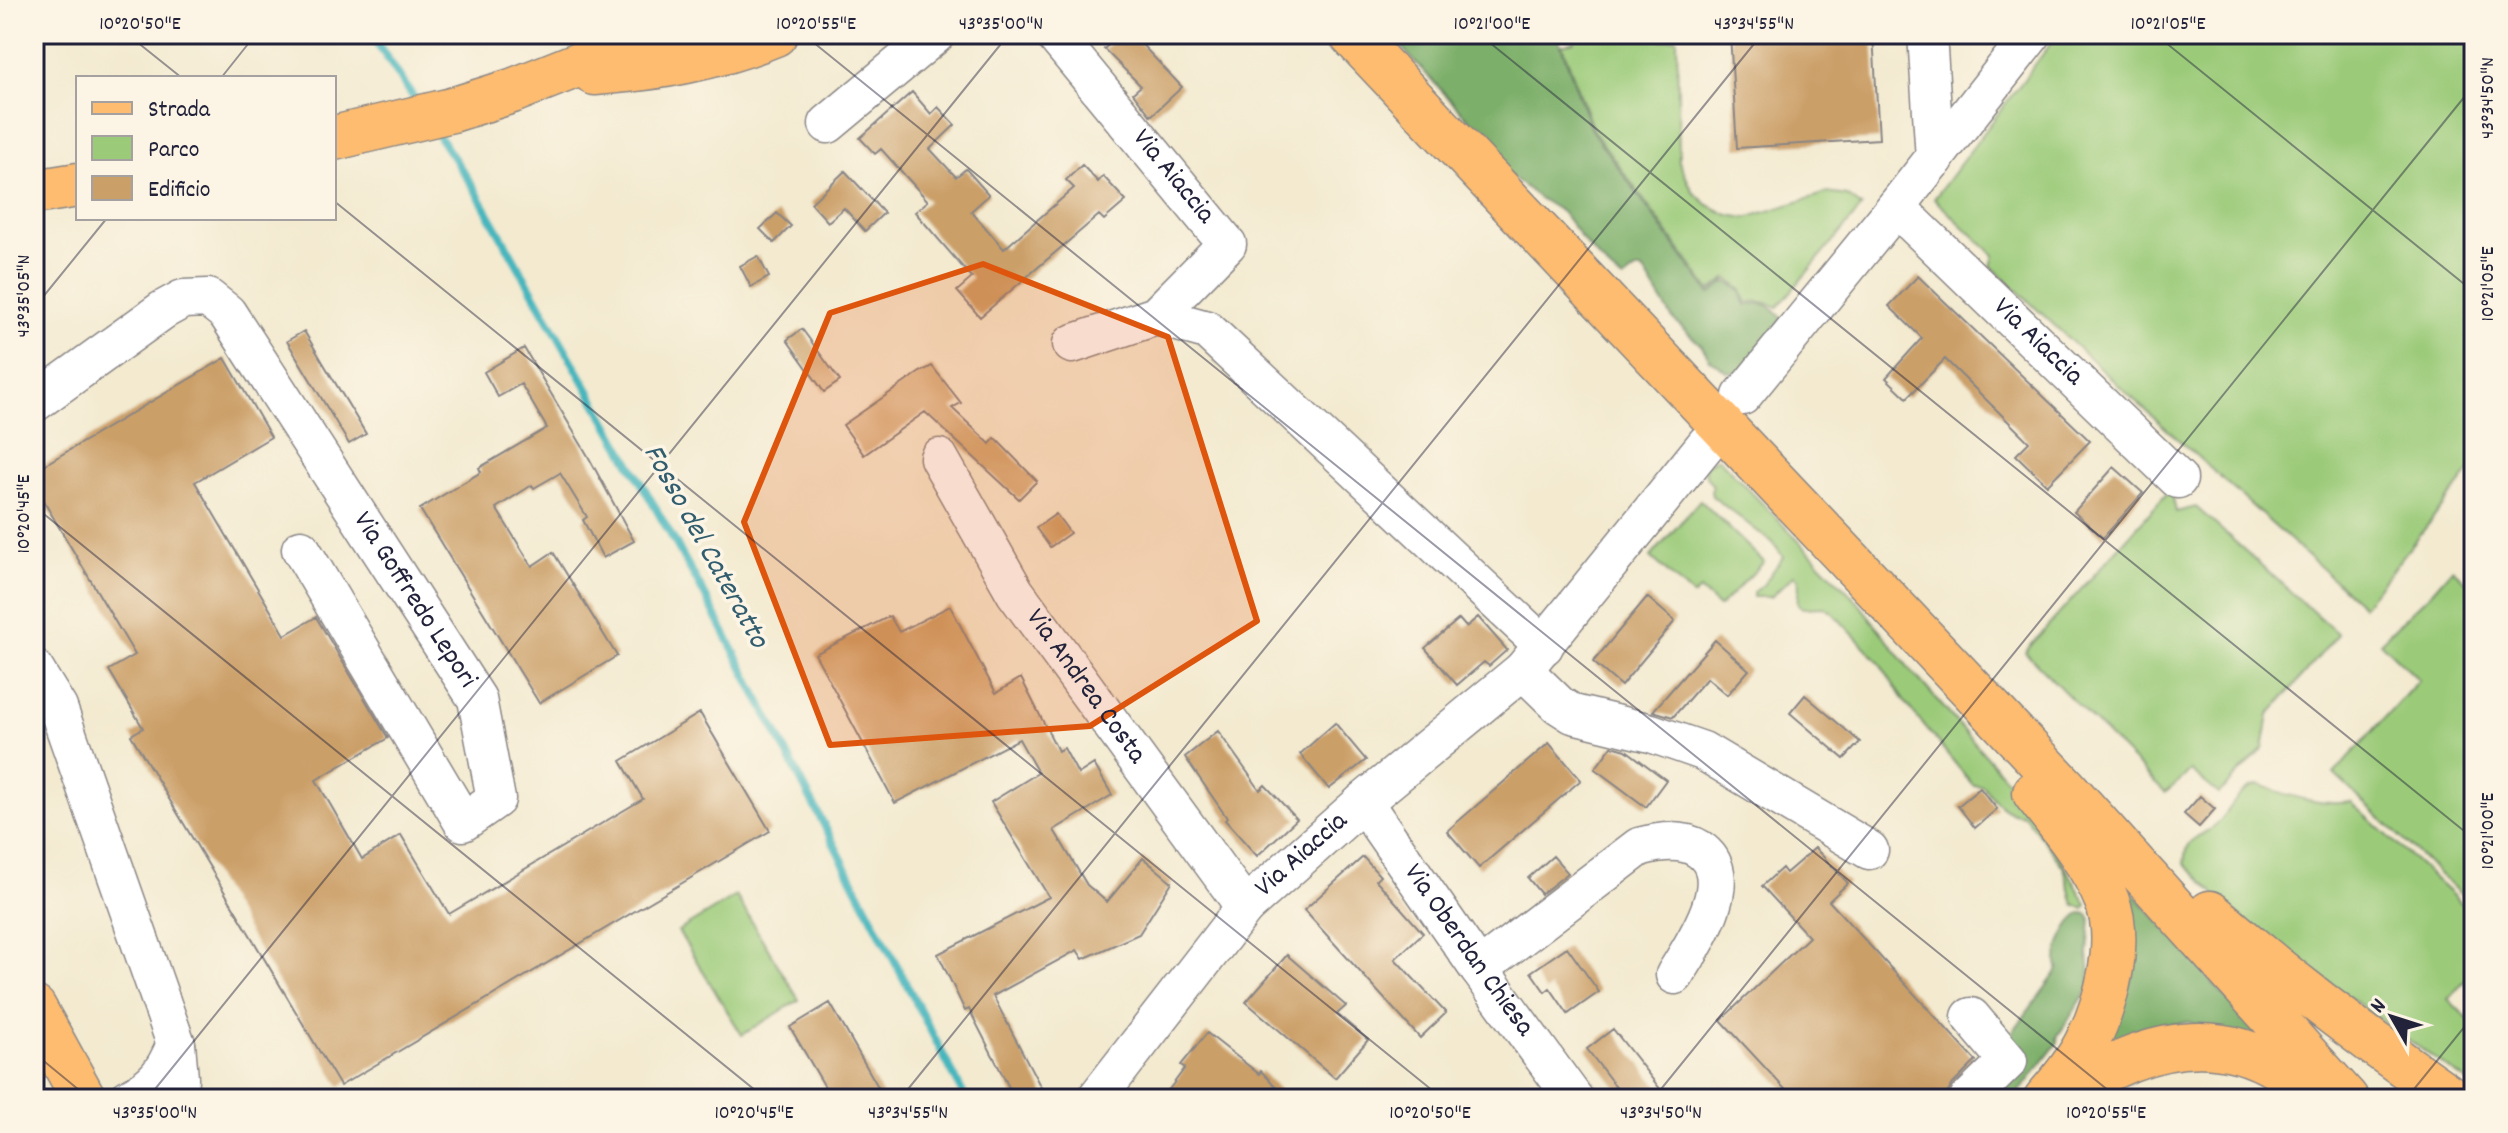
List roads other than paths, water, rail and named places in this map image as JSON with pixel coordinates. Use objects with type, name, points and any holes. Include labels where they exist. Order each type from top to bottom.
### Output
[{"type":"main road","points":[[512,91],[606,34]]},
{"type":"main road","points":[[336,138],[452,110],[512,91],[655,34]]},
{"type":"main road","points":[[553,76],[678,64],[722,54],[775,34]]},
{"type":"main road","points":[[1317,34],[1440,129]]},
{"type":"main road","points":[[1351,34],[2066,789],[2346,1099]]},
{"type":"main road","points":[[34,192],[76,185]]},
{"type":"main road","points":[[1923,640],[1958,698],[2076,848],[2108,903],[2113,947],[2106,990],[2086,1046],[2046,1099]]},
{"type":"main road","points":[[2066,789],[2276,971],[2383,1052],[2452,1099]]},
{"type":"main road","points":[[34,1008],[78,1089]]},
{"type":"main road","points":[[34,1034],[78,1089]]},
{"type":"main road","points":[[2059,1099],[2135,1057],[2166,1047],[2191,1044],[2249,1054],[2279,1068],[2319,1099]]},
{"type":"street","points":[[828,124],[936,34]]},
{"type":"street","name":"Via Aiaccia","points":[[1054,34],[1227,244],[1156,316],[1072,344]]},
{"type":"street","points":[[1927,34],[1935,159]]},
{"type":"street","points":[[1742,396],[1935,159],[2032,34]]},
{"type":"street","name":"Via Aiaccia","points":[[1896,207],[2178,479]]},
{"type":"street","name":"Via Goffredo Lepori","points":[[34,403],[163,310],[183,299],[208,298],[227,313],[477,699],[496,799],[463,822],[301,549]]},
{"type":"street","points":[[1156,316],[1207,330],[1533,658],[1559,705],[1588,720],[1651,733],[1703,751],[1869,850]]},
{"type":"street","name":"Via Aiaccia","points":[[1104,1096],[1245,907],[1533,658],[1707,443]]},
{"type":"street","name":"Via Andrea Costa","points":[[939,458],[1015,592],[1245,907]]},
{"type":"street","points":[[34,669],[58,708],[176,1044],[178,1099]]},
{"type":"street","name":"Via Oberdan Chiesa","points":[[1363,802],[1574,1099]]},
{"type":"street","points":[[1479,969],[1639,847],[1656,842],[1674,842],[1693,845],[1707,855],[1714,864],[1716,877],[1704,926],[1675,975]]},
{"type":"street","points":[[1969,1099],[2008,1061],[1971,1017]]},
{"type":"street","points":[[128,1099],[149,1088],[165,1069],[176,1044]]},
{"type":"waterway","name":"Fosso del Cateratto","points":[[371,34],[418,104]]},
{"type":"waterway","name":"Fosso del Cateratto","points":[[434,129],[474,188],[706,597],[966,1099]]}]
